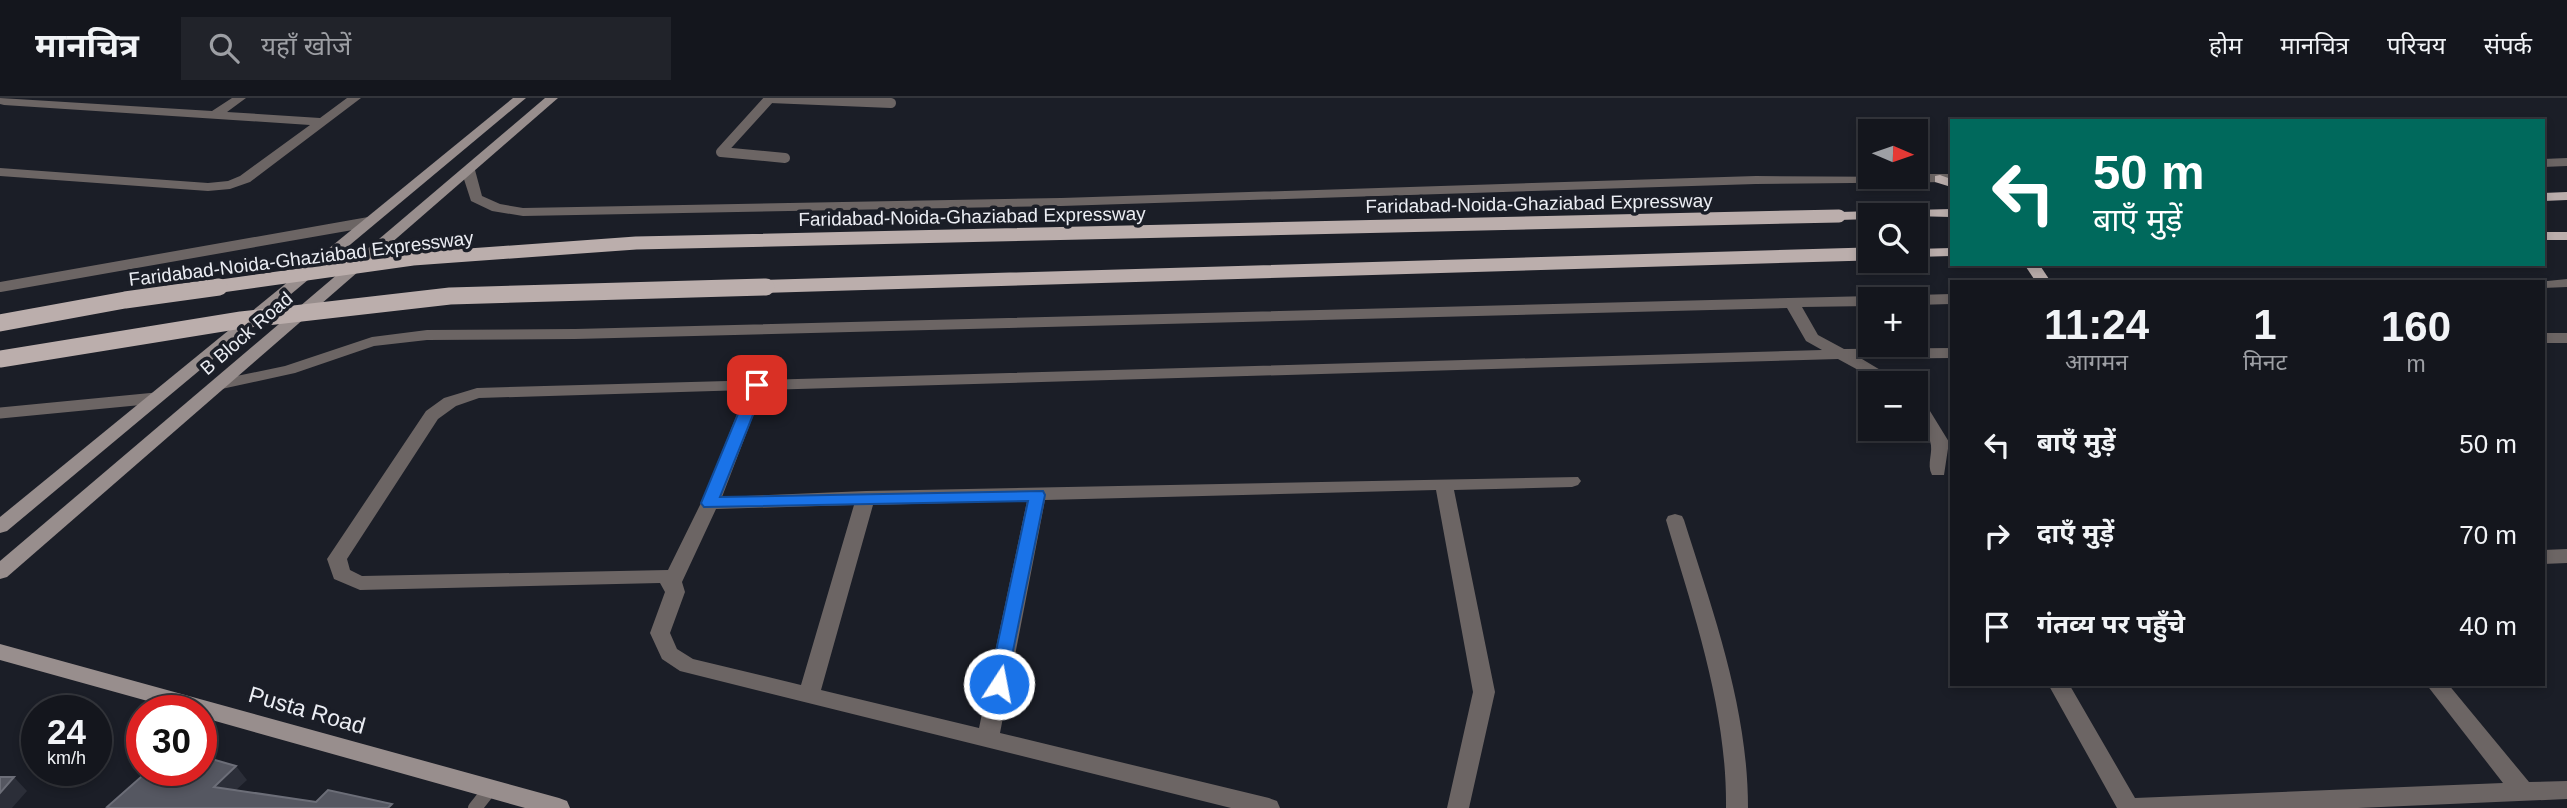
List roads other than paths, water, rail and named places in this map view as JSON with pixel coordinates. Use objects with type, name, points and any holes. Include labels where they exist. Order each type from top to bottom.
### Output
[{"type":"main road","points":[[2545,197],[2567,196]]},
{"type":"main road","name":"Faridabad-Noida-Ghaziabad Expressway","points":[[0,323],[125,300],[413,259],[636,243],[1950,213]]},
{"type":"main road","points":[[2545,236],[2567,236]]},
{"type":"main road","points":[[1928,253],[1950,252]]},
{"type":"main road","points":[[0,359],[242,320],[450,296],[1858,254]]},
{"type":"street","points":[[113,106],[127,98]]},
{"type":"street","points":[[215,115],[240,98]]},
{"type":"street","points":[[0,172],[219,187],[245,179],[355,98]]},
{"type":"street","name":"B Block Road","points":[[0,527],[520,98]]},
{"type":"street","name":"B Block Road","points":[[0,572],[552,98]]},
{"type":"street","points":[[5,101],[113,106],[321,122]]},
{"type":"street","points":[[2545,163],[2567,162]]},
{"type":"street","points":[[468,170],[475,198],[497,208],[523,212],[1075,201],[1756,180],[1947,180]]},
{"type":"street","points":[[2545,284],[2567,283]]},
{"type":"street","points":[[1928,300],[1950,299]]},
{"type":"street","points":[[217,385],[289,370],[372,342],[427,335],[575,334],[1858,302]]},
{"type":"street","points":[[1792,303],[1812,338],[1873,371]]},
{"type":"street","points":[[2545,338],[2567,338]]},
{"type":"street","points":[[1269,808],[687,665],[669,654],[660,633],[676,592],[672,582],[664,576],[360,583],[341,574],[337,559],[432,415],[450,402],[477,393],[1950,353]]},
{"type":"street","points":[[672,582],[710,503],[757,385]]},
{"type":"street","points":[[1928,422],[1940,442],[1938,471]]},
{"type":"street","points":[[710,503],[1572,481]]},
{"type":"street","points":[[1444,484],[1484,692],[1458,808]]},
{"type":"street","points":[[988,738],[1037,495]]},
{"type":"street","points":[[809,695],[866,497]]},
{"type":"street","points":[[1675,520],[1732,728],[1738,788],[1737,808]]},
{"type":"street","points":[[2545,557],[2567,556]]},
{"type":"street","name":"Pusta Road","points":[[0,652],[139,695]]},
{"type":"street","points":[[2059,686],[2129,808],[2567,790]]},
{"type":"street","points":[[2438,686],[2522,790]]},
{"type":"street","name":"Pusta Road","points":[[217,719],[559,808]]},
{"type":"lane","points":[[785,158],[721,152],[770,98],[891,103]]},
{"type":"lane","points":[[0,287],[369,222]]},
{"type":"lane","points":[[0,413],[156,398]]},
{"type":"lane","points":[[475,808],[490,789]]}]
